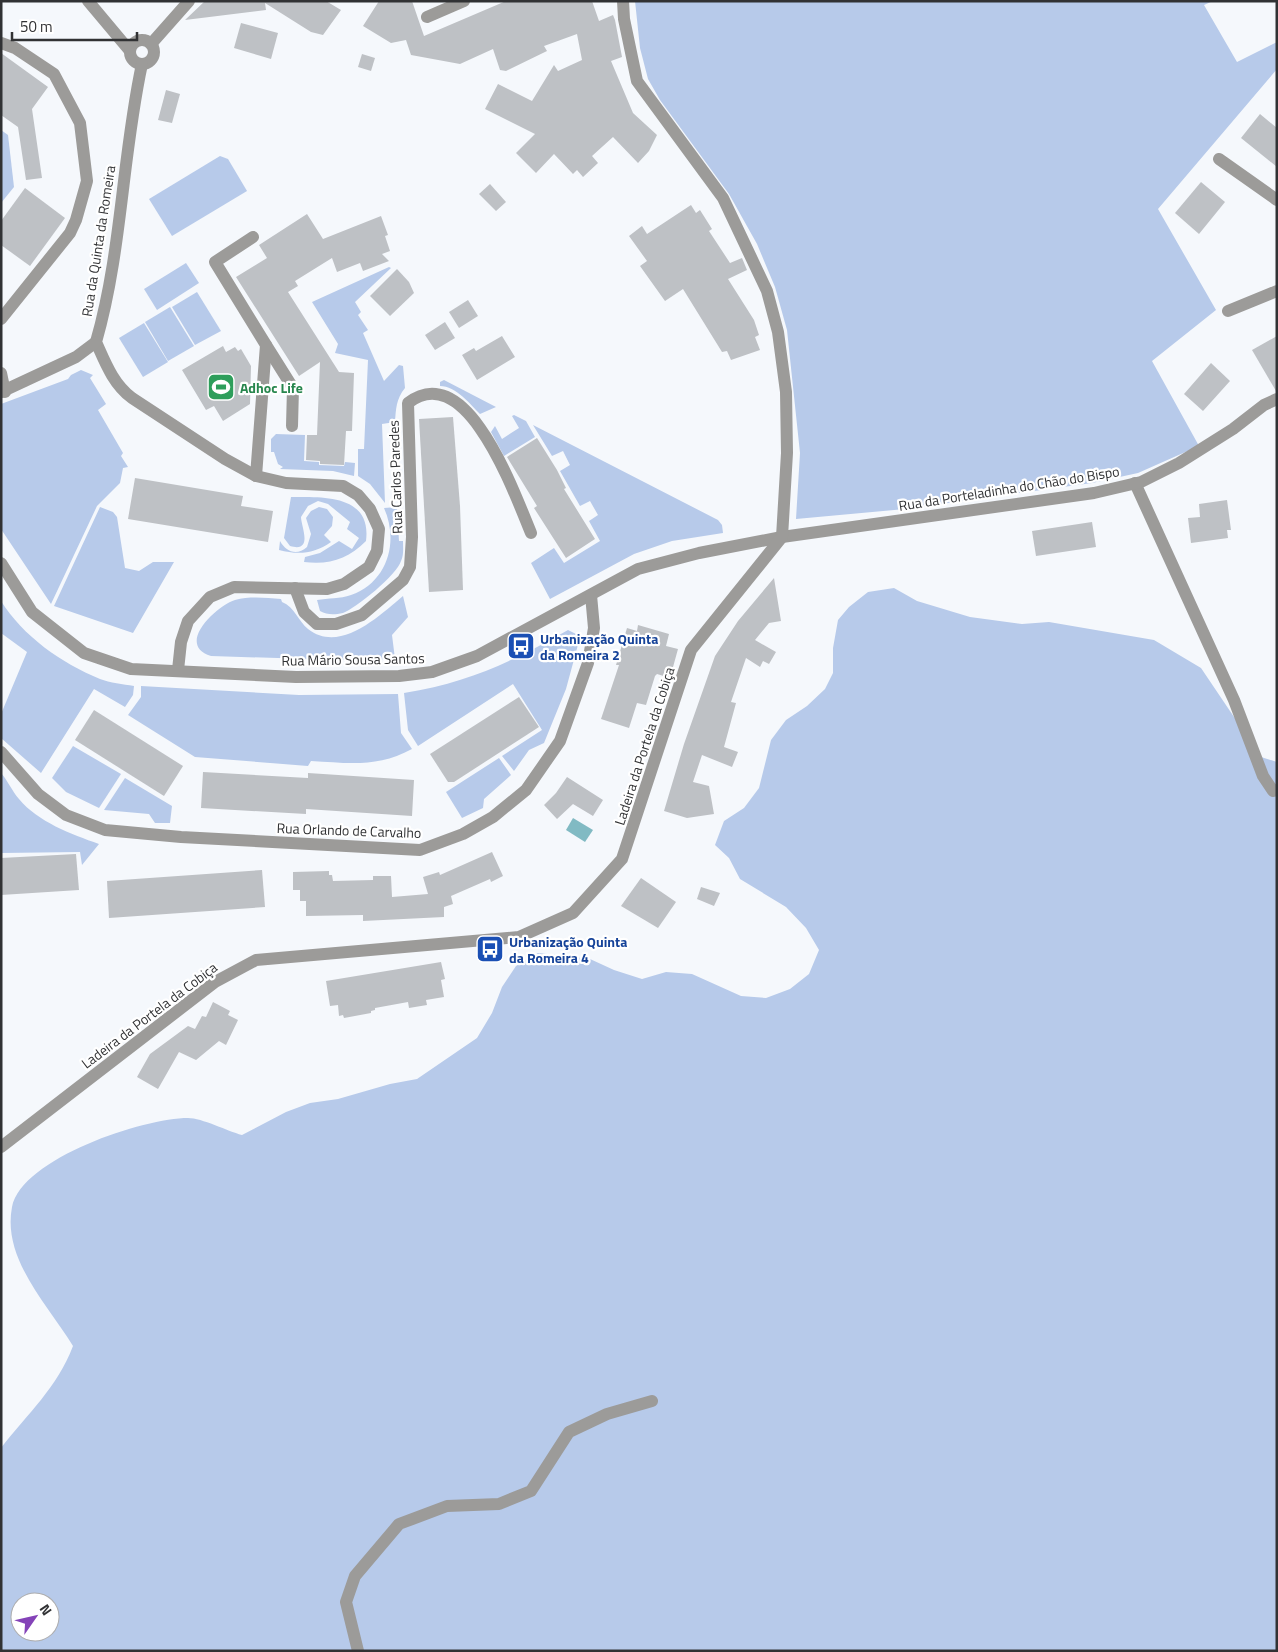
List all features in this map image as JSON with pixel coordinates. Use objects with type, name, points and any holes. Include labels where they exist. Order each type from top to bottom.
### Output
[{"type":"street","points":[[88,1],[130,51],[132,58],[142,64],[152,59],[155,52],[151,44],[145,40],[137,41],[130,51]]},
{"type":"street","points":[[151,44],[189,1]]},
{"type":"street","points":[[428,17],[464,1]]},
{"type":"street","points":[[623,1],[625,27],[638,81],[723,198],[767,291],[778,332],[786,392],[787,454],[782,537]]},
{"type":"street","points":[[1,43],[15,48],[54,74],[80,123],[87,182],[76,220],[70,233],[1,319]]},
{"type":"street","name":"Rua da Quinta da Romeira","points":[[96,342],[106,305],[132,109],[142,64]]},
{"type":"street","points":[[1219,159],[1277,200]]},
{"type":"street","points":[[253,237],[215,262],[293,388],[292,426]]},
{"type":"street","points":[[1228,311],[1277,291]]},
{"type":"street","points":[[1,373],[3,392],[76,357],[96,342],[109,371],[123,391],[225,459],[256,476],[286,483],[343,486],[358,495],[370,509],[379,529],[377,550],[369,567],[344,584],[327,589],[234,586],[210,597],[188,621],[181,642],[178,670]]},
{"type":"street","points":[[256,476],[266,345]]},
{"type":"street","name":"Rua Carlos Paredes","points":[[295,588],[304,612],[317,624],[336,624],[362,615],[403,580],[410,567],[412,537],[408,403],[419,394],[432,393],[449,398],[468,413],[499,460],[531,533]]},
{"type":"street","name":"Rua da Porteladinha do Chão do Bispo","points":[[782,537],[1094,493],[1135,484],[1179,463],[1233,429],[1264,405],[1277,399]]},
{"type":"street","points":[[1135,484],[1234,700],[1263,776],[1273,791],[1277,790]]},
{"type":"street","name":"Rua Mário Sousa Santos","points":[[1,563],[32,612],[84,653],[132,669],[296,677],[400,676],[432,672],[477,656],[638,569],[699,553],[782,537]]},
{"type":"street","name":"Ladeira da Portela da Cobiça","points":[[1,1147],[215,982],[256,960],[519,937],[573,913],[622,859],[691,650],[782,537]]},
{"type":"street","name":"Rua Orlando de Carvalho","points":[[1,752],[38,794],[66,815],[104,830],[190,838],[420,850],[463,834],[493,817],[526,790],[560,741],[588,663],[594,628],[591,595]]},
{"type":"street","points":[[358,1651],[346,1602],[355,1576],[399,1524],[447,1506],[499,1504],[531,1491],[569,1432],[607,1414],[652,1401]]},
{"type":"shaded area","points":[[635,1],[1213,1],[1204,5],[1237,62],[1277,42],[1277,69],[1158,209],[1216,310],[1152,361],[1199,446],[1138,473],[1092,483],[905,509],[796,519],[800,453],[787,330],[775,287],[757,244],[729,194],[660,100],[648,79],[640,48]]},
{"type":"shaded area","points":[[1,130],[8,135],[14,187],[1,203]]},
{"type":"shaded area","points":[[220,156],[228,159],[247,191],[172,236],[149,199]]},
{"type":"shaded area","points":[[186,263],[199,283],[157,310],[144,289]]},
{"type":"shaded area","points":[[389,267],[391,268],[355,302],[361,312],[358,315],[368,330],[363,333],[384,381],[399,365],[403,366],[405,388],[398,400],[395,422],[382,424],[385,503],[370,484],[358,476],[358,449],[364,449],[368,360],[335,353],[338,344],[312,302]]},
{"type":"shaded area","points":[[197,292],[221,331],[195,345],[172,307]]},
{"type":"shaded area","points":[[170,307],[194,346],[168,361],[145,322]]},
{"type":"shaded area","points":[[144,323],[168,362],[143,377],[119,338]]},
{"type":"shaded area","points":[[81,370],[93,375],[90,378],[106,404],[98,410],[123,453],[121,456],[128,467],[123,468],[120,483],[97,506],[51,604],[1,529],[1,404],[68,379],[71,375]]},
{"type":"shaded area","points":[[444,380],[496,407],[480,414],[457,392],[440,386],[440,382]]},
{"type":"shaded area","points":[[514,415],[526,421],[535,437],[504,456],[491,432],[495,426],[502,439],[519,428],[512,416]]},
{"type":"shaded area","points":[[533,425],[718,520],[722,525],[723,533],[672,541],[634,554],[550,599],[531,563],[554,548],[564,563],[600,541],[589,521],[598,515],[590,501],[580,506],[560,471],[570,465],[563,451],[552,456]]},
{"type":"shaded area","points":[[276,434],[305,435],[304,461],[319,462],[319,465],[344,466],[345,462],[355,463],[354,476],[333,471],[280,469],[283,467],[278,464],[274,452],[271,452],[271,439]]},
{"type":"shaded area","points":[[291,497],[317,497],[342,501],[353,506],[361,514],[366,526],[366,541],[352,552],[338,559],[322,563],[304,562],[305,557],[320,553],[339,541],[352,549],[359,538],[347,529],[350,522],[328,504],[318,501],[308,506],[301,517],[304,532],[302,546],[290,546],[284,538]]},
{"type":"shaded area","points":[[100,507],[113,512],[117,517],[125,568],[139,571],[153,562],[174,562],[133,633],[54,606]]},
{"type":"shaded area","points":[[319,507],[327,509],[333,517],[332,526],[324,535],[331,542],[318,549],[306,552],[293,553],[279,550],[280,541],[285,548],[292,552],[303,550],[307,547],[311,534],[306,518],[311,511]]},
{"type":"shaded area","points":[[397,507],[399,541],[403,541],[403,554],[398,567],[366,598],[349,610],[334,614],[320,611],[317,600],[351,595],[364,589],[374,581],[382,570],[390,547],[388,521],[384,508]]},
{"type":"shaded area","points":[[894,588],[917,601],[970,617],[1022,624],[1049,622],[1154,640],[1201,668],[1261,757],[1277,762],[1277,1651],[1,1651],[1,1448],[50,1388],[59,1375],[73,1346],[29,1281],[14,1245],[11,1226],[12,1207],[21,1189],[38,1172],[60,1157],[87,1144],[143,1125],[188,1118],[207,1122],[242,1135],[286,1112],[310,1103],[338,1099],[390,1084],[417,1079],[477,1038],[492,1013],[502,987],[516,966],[538,953],[590,959],[614,970],[642,979],[666,972],[692,974],[741,996],[766,998],[790,989],[809,974],[819,950],[806,928],[786,907],[740,879],[729,858],[715,845],[724,821],[744,808],[759,788],[771,740],[786,720],[807,706],[825,689],[833,673],[833,648],[838,620],[849,607],[868,592]]},
{"type":"shaded area","points":[[403,596],[408,617],[392,635],[395,659],[341,660],[211,656],[201,651],[197,643],[202,626],[218,610],[235,600],[252,598],[281,599],[308,629],[320,636],[333,637],[346,635],[371,622]]},
{"type":"shaded area","points":[[1,601],[20,626],[57,657],[100,679],[134,686],[133,695],[125,707],[94,689],[41,773],[1,738],[1,714],[27,652],[1,633]]},
{"type":"shaded area","points":[[568,630],[578,635],[579,641],[566,689],[544,743],[529,750],[514,771],[502,756],[542,730],[513,684],[418,746],[408,730],[404,693],[470,677],[528,652]]},
{"type":"shaded area","points":[[141,686],[299,695],[398,694],[401,733],[412,749],[375,762],[311,761],[308,766],[195,757],[128,715],[141,697]]},
{"type":"shaded area","points":[[73,746],[121,774],[99,808],[66,792],[52,778]]},
{"type":"shaded area","points":[[499,758],[511,775],[484,799],[483,808],[462,818],[446,792]]},
{"type":"shaded area","points":[[1,773],[19,799],[45,821],[99,844],[82,865],[80,852],[1,853]]},
{"type":"shaded area","points":[[125,778],[172,806],[170,823],[155,823],[149,814],[104,810]]},
{"type":"shaded area","points":[[573,818],[593,830],[585,842],[566,830]]},
{"type":"building","points":[[205,1],[326,1],[341,10],[323,35],[311,32],[265,3],[266,10],[185,20]]},
{"type":"building","points":[[379,1],[412,1],[424,36],[506,1],[592,1],[599,21],[613,15],[615,20],[622,57],[611,61],[633,113],[657,135],[649,151],[638,163],[613,137],[592,156],[598,163],[583,177],[577,170],[573,174],[554,154],[536,173],[516,153],[535,134],[485,109],[498,84],[532,101],[554,65],[558,71],[582,60],[577,34],[544,46],[547,51],[506,71],[500,70],[493,49],[460,64],[411,55],[406,40],[391,43],[363,26]]},
{"type":"building","points":[[241,23],[278,33],[271,59],[234,48]]},
{"type":"building","points":[[1,53],[48,87],[32,109],[42,178],[26,180],[18,127],[1,115]]},
{"type":"building","points":[[362,54],[375,58],[371,71],[358,67]]},
{"type":"building","points":[[166,90],[180,94],[172,123],[158,120]]},
{"type":"building","points":[[1260,114],[1277,128],[1277,167],[1241,138]]},
{"type":"building","points":[[1201,182],[1225,202],[1199,234],[1175,213]]},
{"type":"building","points":[[490,184],[506,202],[496,211],[479,194]]},
{"type":"building","points":[[25,188],[65,218],[30,266],[1,245],[1,221]]},
{"type":"building","points":[[691,205],[696,213],[700,210],[712,229],[709,231],[730,263],[742,258],[747,270],[728,279],[754,320],[759,335],[755,337],[760,350],[731,360],[727,351],[722,352],[683,289],[665,301],[640,266],[647,261],[629,236],[642,226],[647,234]]},
{"type":"building","points":[[307,214],[323,239],[381,216],[388,235],[385,236],[390,251],[382,254],[389,261],[363,271],[360,263],[337,272],[332,258],[295,281],[298,286],[288,292],[339,372],[354,373],[352,431],[346,431],[344,465],[320,464],[320,461],[306,460],[307,435],[317,435],[320,362],[299,376],[236,277],[267,258],[259,245]]},
{"type":"building","points":[[397,269],[409,282],[414,293],[390,316],[370,296]]},
{"type":"building","points":[[468,300],[478,316],[459,328],[449,312]]},
{"type":"building","points":[[445,322],[455,338],[435,350],[425,335]]},
{"type":"building","points":[[502,336],[515,357],[477,380],[462,355],[474,348],[476,351]]},
{"type":"building","points":[[1277,336],[1277,391],[1276,391],[1252,350]]},
{"type":"building","name":"Adhoc Life","points":[[223,346],[226,352],[235,347],[238,351],[241,349],[251,366],[250,404],[223,421],[214,406],[206,410],[182,370]]},
{"type":"building","points":[[1211,363],[1230,381],[1203,411],[1184,394]]},
{"type":"building","points":[[453,417],[460,506],[463,590],[429,592],[419,419]]},
{"type":"building","points":[[537,438],[557,470],[566,488],[564,489],[595,539],[566,558],[534,508],[537,506],[507,457]]},
{"type":"building","points":[[135,478],[243,496],[241,506],[273,511],[268,542],[128,519]]},
{"type":"building","points":[[1227,500],[1231,530],[1227,530],[1228,538],[1191,543],[1188,518],[1200,517],[1199,504]]},
{"type":"building","points":[[1092,522],[1096,547],[1036,556],[1032,531]]},
{"type":"building","points":[[774,578],[781,621],[769,623],[755,640],[776,652],[769,664],[763,661],[760,667],[746,658],[731,702],[736,703],[724,747],[738,752],[732,767],[702,755],[693,782],[709,786],[714,814],[687,818],[664,811],[684,744],[715,656],[738,621]]},
{"type":"building","points":[[638,625],[669,634],[666,646],[678,649],[670,678],[657,674],[655,676],[646,705],[637,703],[629,728],[601,719],[619,665],[616,665],[627,628],[637,631]]},
{"type":"building","points":[[519,697],[539,727],[454,782],[448,782],[430,754]]},
{"type":"building","points":[[94,710],[183,766],[164,796],[75,740]]},
{"type":"building","points":[[203,772],[308,778],[308,773],[414,780],[412,816],[306,809],[306,814],[201,808]]},
{"type":"building","points":[[567,777],[603,800],[593,816],[573,804],[557,819],[544,805],[556,793]]},
{"type":"building","points":[[492,852],[503,876],[491,882],[490,879],[451,896],[453,904],[444,907],[444,917],[363,921],[363,915],[306,916],[306,901],[300,901],[300,890],[293,890],[293,872],[329,871],[333,881],[373,880],[373,876],[391,876],[392,897],[428,894],[423,877],[439,872],[440,875]]},
{"type":"building","points":[[76,854],[79,890],[1,895],[1,858]]},
{"type":"building","points":[[262,870],[265,907],[109,918],[107,881]]},
{"type":"building","points":[[641,878],[676,902],[658,928],[621,906]]},
{"type":"building","points":[[701,887],[720,893],[714,906],[697,899]]},
{"type":"building","points":[[441,962],[445,979],[441,980],[444,997],[426,1000],[427,1005],[409,1008],[408,1002],[375,1008],[371,1013],[344,1018],[343,1015],[339,1016],[338,1005],[330,1006],[326,981]]},
{"type":"building","points":[[213,1002],[230,1011],[228,1015],[238,1020],[226,1045],[219,1041],[196,1060],[179,1052],[158,1089],[137,1077],[150,1054],[188,1026],[195,1029],[202,1016],[206,1017]]},
{"type":"place","name":"Adhoc Life","points":[[221,387]]},
{"type":"place","name":"Urbanização Quinta da Romeira 2","points":[[521,646]]},
{"type":"place","name":"Urbanização Quinta da Romeira 4","points":[[490,949]]}]
